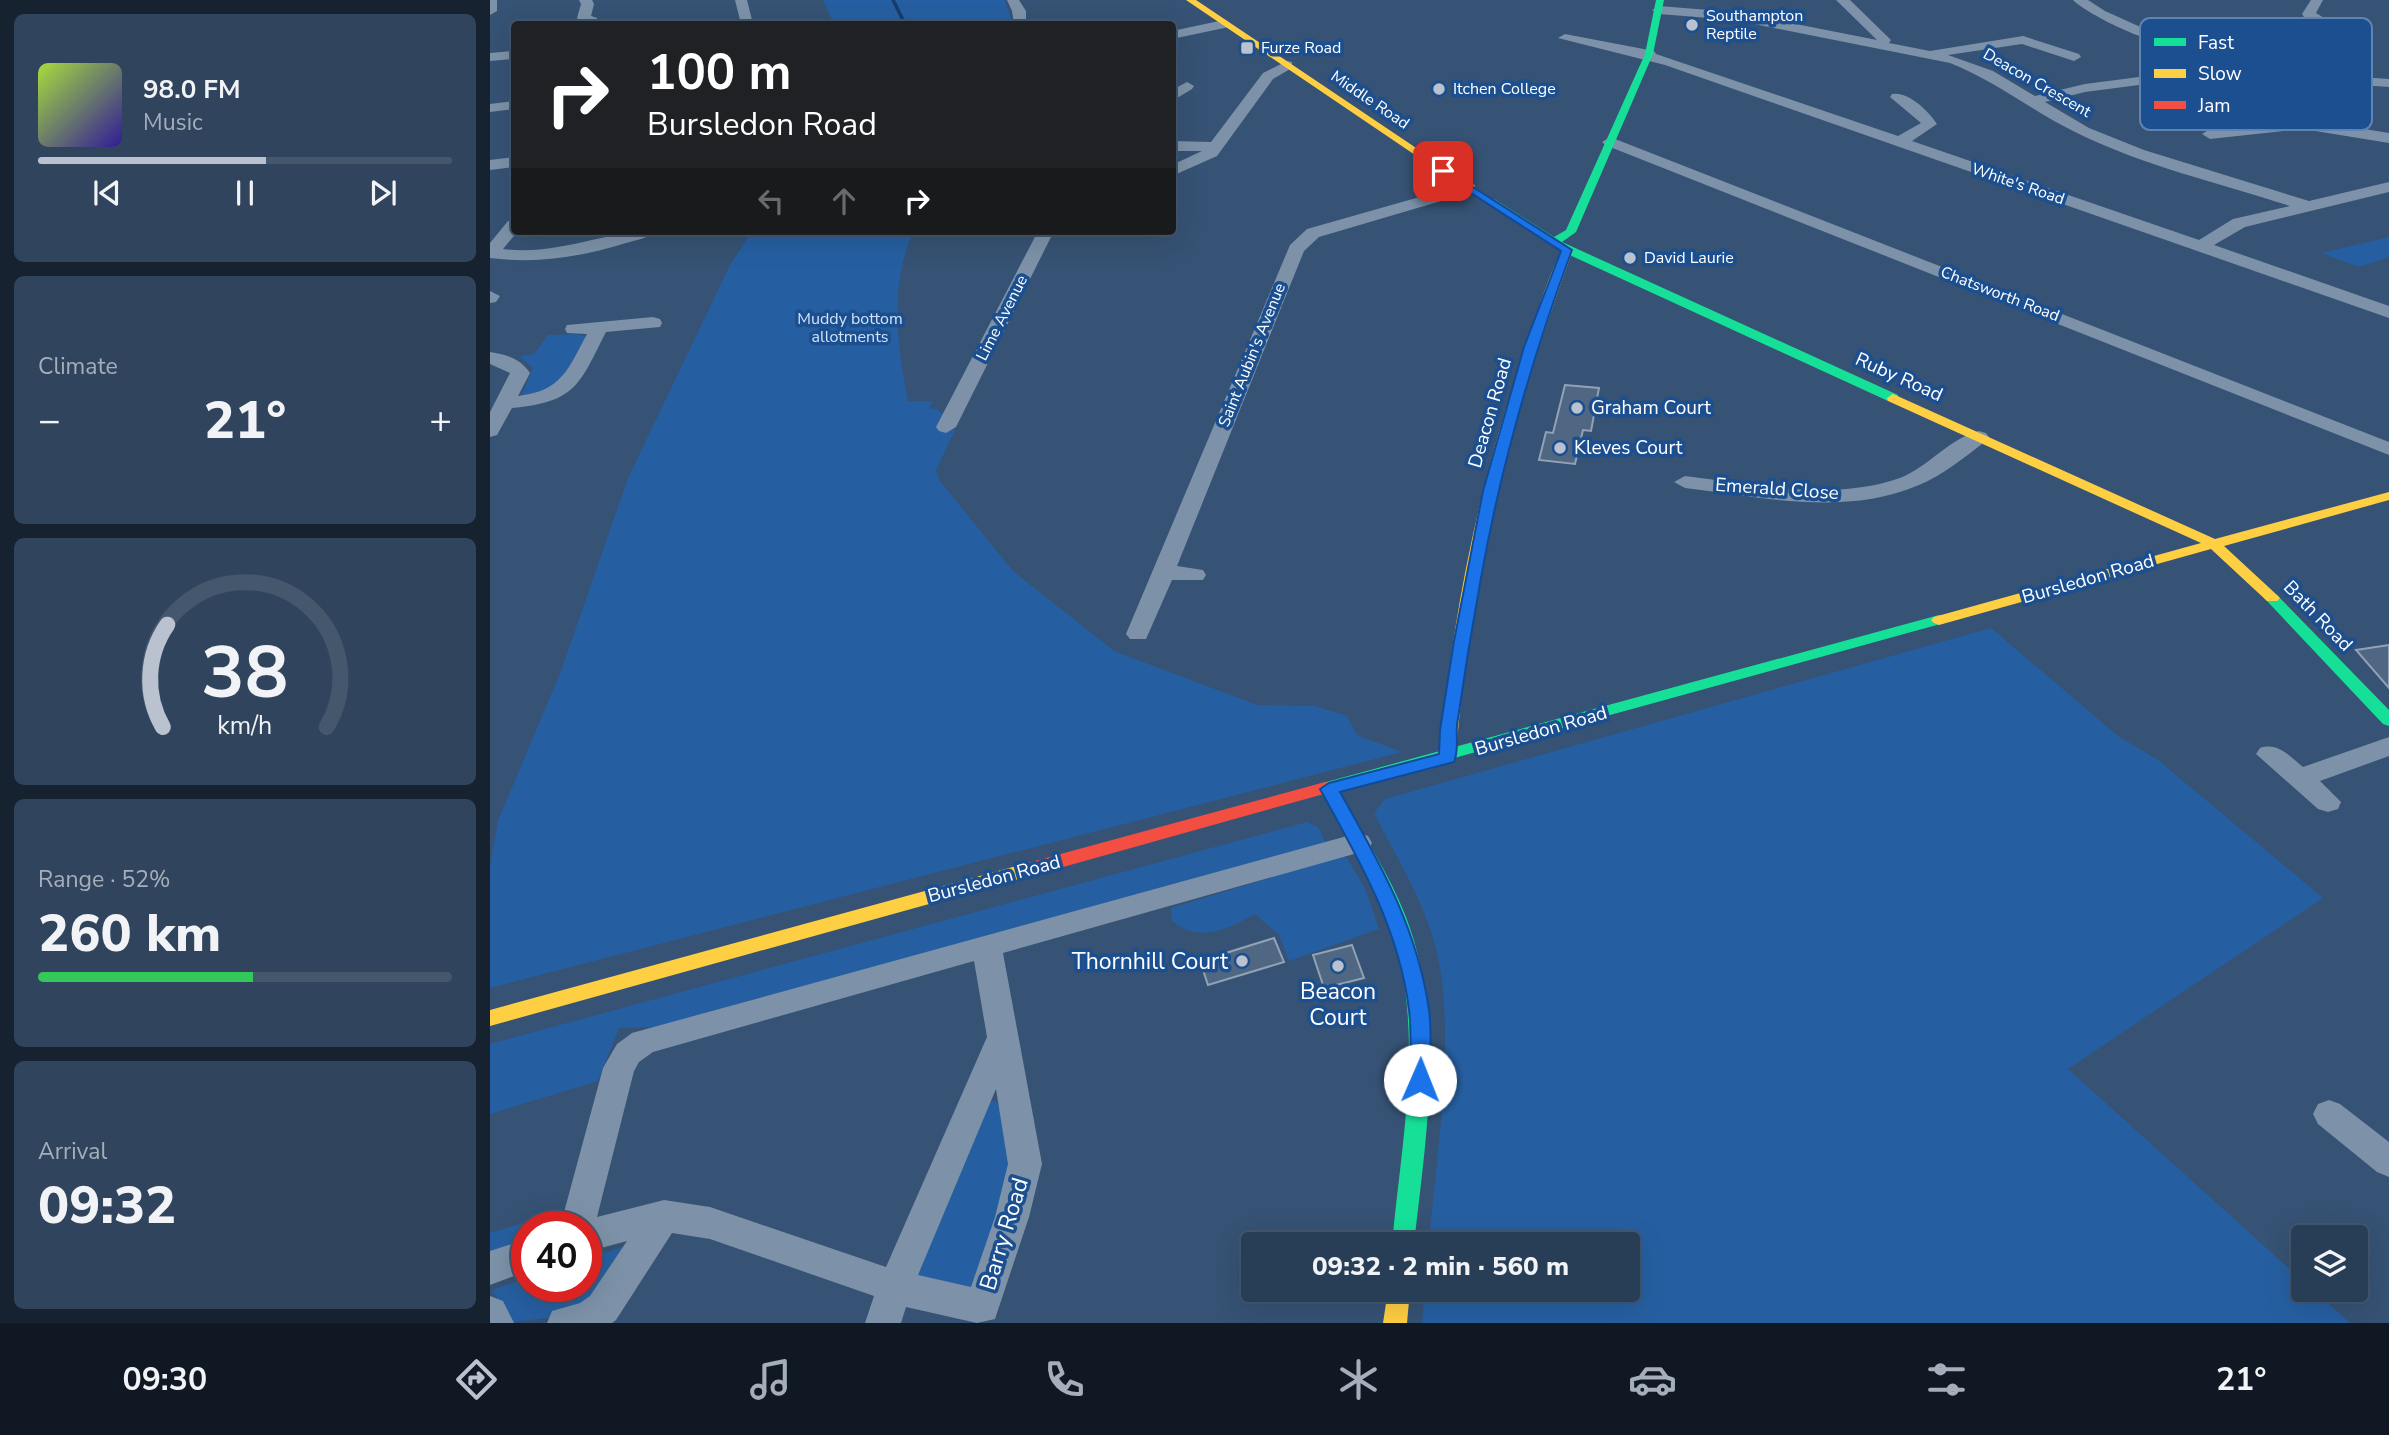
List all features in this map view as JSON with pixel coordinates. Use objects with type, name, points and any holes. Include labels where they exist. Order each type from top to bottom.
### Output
[{"type":"street","points":[[490,10],[491,0]]},
{"type":"street","points":[[585,0],[588,4],[584,18],[595,21]]},
{"type":"street","points":[[741,0],[746,21]]},
{"type":"street","points":[[1013,0],[1019,11],[1020,21]]},
{"type":"street","name":"Middle Road","points":[[1190,0],[1560,246]]},
{"type":"street","points":[[1842,0],[1880,35],[1884,40],[1881,44]]},
{"type":"street","points":[[2079,0],[2096,12],[2140,31]]},
{"type":"street","points":[[2315,18],[2309,14],[2317,0]]},
{"type":"street","name":"Deacon Crescent","points":[[1659,5],[1721,13],[1932,54],[1985,71],[2070,124],[2105,140],[2307,206]]},
{"type":"street","name":"Deacon Road","points":[[1448,757],[1448,730],[1465,618],[1490,491],[1530,347],[1560,246],[1571,232],[1648,56],[1659,5]]},
{"type":"street","points":[[1176,34],[1224,24]]},
{"type":"street","name":"White's Road","points":[[1566,38],[1668,61],[2389,312]]},
{"type":"street","points":[[1932,54],[1946,49],[2023,40],[2074,57]]},
{"type":"street","points":[[490,57],[511,55]]},
{"type":"street","points":[[1176,169],[1205,158],[1217,147],[1268,76],[1287,65]]},
{"type":"street","points":[[2033,101],[2085,88],[2140,81]]},
{"type":"street","points":[[1176,94],[1187,86]]},
{"type":"street","points":[[1897,97],[1925,117],[1929,124],[1899,142]]},
{"type":"street","points":[[490,108],[511,104]]},
{"type":"street","points":[[2210,134],[2247,130]]},
{"type":"street","points":[[2340,130],[2389,138]]},
{"type":"street","name":"Chatsworth Road","points":[[1610,142],[2389,449]]},
{"type":"street","points":[[1176,146],[1217,147]]},
{"type":"street","points":[[490,165],[511,162]]},
{"type":"street","points":[[2200,247],[2232,225],[2389,187]]},
{"type":"street","name":"Saint Aubin's Avenue","points":[[1139,634],[1277,292],[1301,242],[1313,233],[1469,188]]},
{"type":"street","points":[[490,252],[511,229]]},
{"type":"street","name":"Lime Avenue","points":[[946,427],[1044,235]]},
{"type":"street","points":[[490,252],[517,256],[567,254],[643,238]]},
{"type":"street","name":"Ruby Road","points":[[1560,246],[2214,544]]},
{"type":"street","points":[[574,329],[653,323]]},
{"type":"street","points":[[505,403],[543,400],[562,391],[599,328]]},
{"type":"street","points":[[490,358],[507,362],[519,369],[519,377],[490,431]]},
{"type":"street","points":[[934,404],[958,404]]},
{"type":"street","name":"Emerald Close","points":[[1685,482],[1814,495],[1865,493],[1911,481],[1979,437]]},
{"type":"street","name":"Bursledon Road","points":[[490,1018],[1448,757],[2389,496]]},
{"type":"street","name":"Bath Road","points":[[2214,544],[2240,565],[2389,720]]},
{"type":"street","points":[[1164,572],[1195,575]]},
{"type":"street","points":[[2299,779],[2389,746]]},
{"type":"street","points":[[2269,754],[2328,802]]},
{"type":"street","points":[[1329,789],[1386,892],[1404,938],[1419,1011],[1422,1062],[1404,1232]]},
{"type":"street","points":[[581,1211],[619,1068],[628,1053],[643,1042],[1358,843]]},
{"type":"street","name":"Barry Road","points":[[602,1232],[664,1216],[710,1223],[979,1315],[1012,1217],[1025,1164],[986,948]]},
{"type":"street","points":[[883,1323],[895,1287],[1002,1038]]},
{"type":"street","points":[[2329,1114],[2389,1162]]},
{"type":"street","points":[[565,1323],[587,1319],[603,1308],[664,1216]]},
{"type":"street","points":[[490,1268],[511,1261]]},
{"type":"street","points":[[1395,1323],[1398,1302]]},
{"type":"street","points":[[490,1313],[496,1323]]},
{"type":"green space","points":[[823,0],[1005,0],[1012,21],[833,21]]},
{"type":"green space","name":"Muddy bottom allotments","points":[[749,235],[912,235],[901,271],[898,293],[898,337],[908,401],[933,401],[929,408],[937,409],[944,415],[939,429],[955,430],[936,470],[940,481],[1013,571],[1114,651],[1257,705],[1315,706],[1347,716],[1357,735],[1402,752],[490,988],[490,867],[498,821],[561,671],[628,478],[730,265]]},
{"type":"green space","points":[[2389,237],[2389,257],[2359,267],[2321,253]]},
{"type":"green space","points":[[577,334],[586,337],[559,384],[525,397],[522,394],[533,368],[519,356],[534,354],[548,335]]},
{"type":"green space","points":[[1991,628],[2118,736],[2158,760],[2323,898],[2068,1069],[2291,1270],[2291,1302],[2326,1302],[2350,1323],[1422,1323],[1424,1302],[1640,1302],[1640,1232],[1430,1232],[1445,1049],[1441,972],[1428,922],[1374,813],[1385,799]]},
{"type":"green space","points":[[1307,822],[1318,827],[1327,845],[670,1027],[619,1028],[598,1081],[490,1114],[490,1044]]},
{"type":"green space","points":[[1345,855],[1365,888],[1379,929],[1289,961],[1279,935],[1255,914],[1224,929],[1203,933],[1182,928],[1172,921],[1171,908]]},
{"type":"green space","points":[[996,1101],[1005,1123],[1009,1153],[1006,1193],[975,1292],[911,1276],[990,1102]]},
{"type":"green space","points":[[511,1226],[511,1249],[490,1256],[490,1233]]},
{"type":"green space","points":[[638,1242],[602,1288],[602,1254]]},
{"type":"green space","points":[[511,1283],[511,1302],[591,1302],[582,1314],[512,1322],[492,1290]]},
{"type":"building","points":[[1565,385],[1599,388],[1591,431],[1583,430],[1575,464],[1539,460],[1546,432],[1553,433]]},
{"type":"building","points":[[2389,645],[2389,688],[2356,650]]},
{"type":"building","name":"Thornhill Court","points":[[1274,938],[1284,962],[1208,985],[1200,961]]},
{"type":"building","name":"Beacon Court","points":[[1352,945],[1364,978],[1324,988],[1313,955]]},
{"type":"waterway","points":[[893,0],[904,21]]},
{"type":"traffic: fast","points":[[1553,242],[1571,232],[1578,217],[1649,54],[1660,0]]},
{"type":"traffic: fast","points":[[1490,201],[1567,250],[1893,398]]},
{"type":"traffic: fast","points":[[2272,598],[2389,720]]},
{"type":"traffic: fast","points":[[1325,788],[1939,620]]},
{"type":"traffic: fast","points":[[1329,789],[1388,898],[1403,937],[1412,974],[1418,1013],[1419,1090],[1404,1232]]},
{"type":"traffic: slow","points":[[1190,0],[1490,201]]},
{"type":"traffic: slow","points":[[1448,757],[1461,629],[1488,499],[1524,371],[1567,250]]},
{"type":"traffic: slow","points":[[1893,398],[2214,544],[2272,598]]},
{"type":"traffic: slow","points":[[1939,620],[2389,496]]},
{"type":"traffic: slow","points":[[490,1018],[1031,869]]},
{"type":"traffic: slow","points":[[1395,1323],[1398,1302]]},
{"type":"traffic: jam","points":[[1031,869],[1325,788]]},
{"type":"place","name":"Southampton Reptile","points":[[1692,25]]},
{"type":"place","name":"Furze Road","points":[[1247,48]]},
{"type":"place","name":"Itchen College","points":[[1439,89]]},
{"type":"place","name":"David Laurie","points":[[1630,258]]},
{"type":"place","name":"Graham Court","points":[[1577,408]]},
{"type":"place","name":"Kleves Court","points":[[1560,448]]},
{"type":"place","name":"Thornhill Court","points":[[1242,961]]},
{"type":"place","name":"Beacon Court","points":[[1338,966]]},
{"type":"route","points":[[1420,1080],[1422,1062],[1419,1011],[1404,938],[1386,892],[1329,789],[1448,757],[1448,730],[1462,641],[1490,491],[1530,347],[1567,250],[1443,171]]}]
